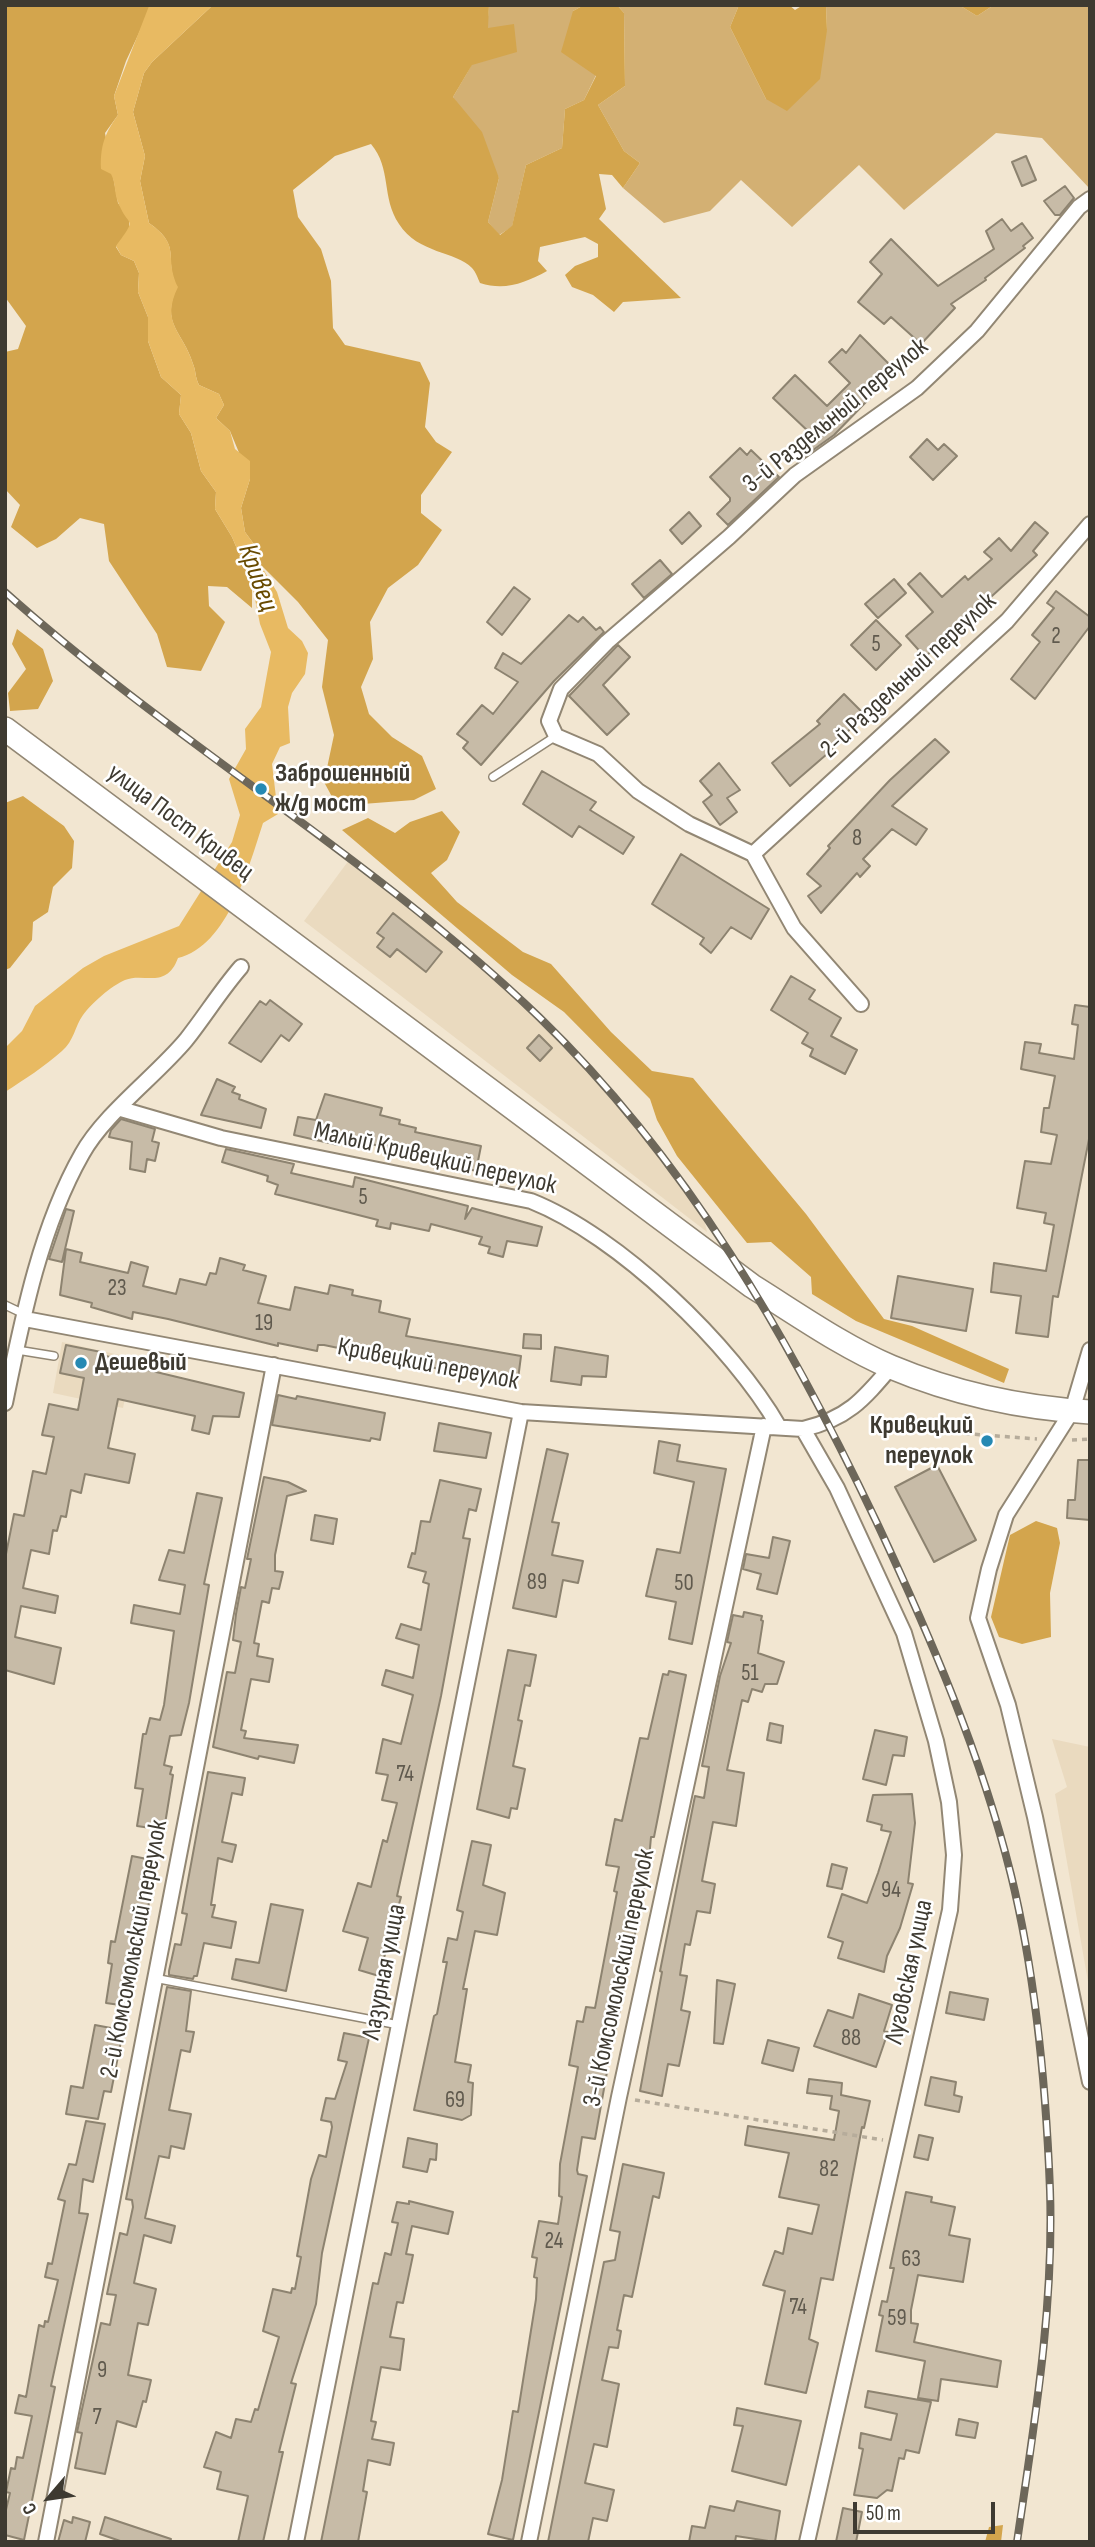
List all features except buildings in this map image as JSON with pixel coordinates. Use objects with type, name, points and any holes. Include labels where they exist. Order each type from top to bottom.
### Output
[{"type":"main road","name":"улица Пост Кривец","points":[[14,735],[752,1286],[891,1367]]},
{"type":"main road","points":[[891,1367],[985,1397],[1081,1411]]},
{"type":"street","name":"3-й Раздельный переулок","points":[[556,736],[550,721],[561,688],[607,642],[729,537],[795,475],[917,388],[977,331],[1079,207],[1090,199]]},
{"type":"street","name":"2-й Раздельный переулок","points":[[753,853],[1007,621],[1089,525]]},
{"type":"street","points":[[556,736],[598,754],[638,791],[689,824],[753,853],[794,928],[861,1004]]},
{"type":"street","points":[[5,1403],[25,1317],[58,1201],[83,1151],[108,1119],[121,1109],[186,1039],[214,998],[241,967]]},
{"type":"street","name":"Малый Кривецкий переулок","points":[[121,1109],[221,1138],[531,1201],[564,1214],[613,1247],[698,1324],[757,1389],[779,1427]]},
{"type":"street","name":"Кривецкий переулок","points":[[25,1317],[521,1412],[803,1429],[830,1423],[846,1414],[891,1367]]},
{"type":"street","points":[[1090,1350],[1081,1411],[1056,1441],[1006,1515],[989,1569],[978,1618],[1008,1704],[1090,2082]]},
{"type":"street","name":"2-й Комсомольский переулок","points":[[46,2542],[274,1365]]},
{"type":"street","name":"Лазурная улица","points":[[296,2542],[521,1412]]},
{"type":"street","name":"3-й Комсомольский переулок","points":[[529,2542],[620,2098],[764,1426]]},
{"type":"street","name":"Луговская улица","points":[[803,1429],[837,1488],[904,1633],[936,1741],[949,1802],[954,1855],[950,1910],[807,2542]]},
{"type":"lane","points":[[493,777],[556,736]]},
{"type":"lane","points":[[5,1305],[25,1317]]},
{"type":"lane","points":[[17,1350],[54,1356]]},
{"type":"lane","points":[[154,1978],[400,2025]]},
{"type":"path","points":[[945,1432],[996,1433],[1056,1441],[1090,1439]]},
{"type":"path","points":[[620,2098],[898,2143]]},
{"type":"shaded area","points":[[5,5],[152,5],[126,61],[114,96],[118,115],[105,133],[118,203],[129,218],[129,230],[116,247],[121,255],[134,261],[139,273],[138,292],[148,317],[148,341],[161,377],[181,395],[179,414],[191,433],[201,471],[216,492],[215,509],[232,537],[252,584],[252,608],[227,587],[208,586],[209,606],[225,622],[201,671],[167,667],[157,634],[109,561],[104,524],[80,518],[56,539],[37,548],[11,527],[20,505],[5,489],[5,352],[18,349],[26,326],[5,297]]},
{"type":"shaded area","points":[[213,5],[489,5],[488,28],[514,24],[517,52],[472,65],[453,97],[482,132],[499,178],[488,222],[500,235],[512,226],[526,165],[562,148],[565,109],[584,100],[596,76],[561,52],[573,11],[584,5],[617,5],[624,13],[625,86],[598,105],[624,151],[640,163],[623,188],[612,175],[599,174],[606,209],[599,219],[681,298],[623,302],[614,312],[593,295],[572,287],[565,275],[575,266],[598,257],[598,244],[585,237],[540,247],[538,261],[547,271],[531,279],[506,286],[480,283],[465,262],[426,247],[407,234],[399,224],[390,204],[382,163],[371,144],[335,156],[293,190],[298,217],[321,249],[331,281],[333,328],[345,345],[420,362],[430,383],[425,427],[436,442],[452,452],[421,495],[421,513],[442,530],[418,565],[388,588],[370,622],[373,659],[361,687],[369,714],[392,737],[422,756],[436,789],[414,800],[337,806],[324,782],[334,735],[322,687],[328,640],[298,602],[260,564],[259,551],[245,532],[241,508],[250,479],[230,431],[216,418],[224,405],[219,394],[199,385],[189,353],[172,319],[172,300],[177,287],[166,239],[149,223],[140,181],[145,156],[133,112],[144,73],[152,62]]},
{"type":"shaded area","points":[[489,5],[584,5],[573,11],[596,75],[584,100],[565,109],[562,148],[526,165],[512,227],[499,235],[488,222],[499,178],[453,97],[482,42]]},
{"type":"shaded area","points":[[617,5],[739,5],[730,27],[766,99],[827,30],[826,5],[959,5],[977,16],[994,5],[1090,5],[1090,189],[1042,138],[996,133],[904,210],[859,165],[792,227],[741,180],[710,211],[664,223],[623,188],[640,163],[624,151],[598,105],[625,86],[624,13]]},
{"type":"shaded area","points":[[739,5],[789,5],[795,10],[803,5],[826,5],[827,30],[820,79],[787,111],[766,99],[730,27]]},
{"type":"shaded area","points":[[959,5],[994,5],[977,16]]},
{"type":"shaded area","points":[[17,629],[43,649],[53,681],[38,709],[10,711],[8,693],[26,669],[12,644]]},
{"type":"shaded area","points":[[23,796],[64,826],[74,841],[72,868],[53,887],[48,912],[33,922],[32,940],[10,968],[5,970],[5,803]]},
{"type":"shaded area","points":[[442,811],[460,832],[447,860],[431,873],[457,902],[523,952],[551,964],[611,1032],[652,1071],[693,1078],[806,1214],[884,1319],[912,1326],[1009,1369],[1004,1383],[856,1321],[812,1294],[811,1277],[771,1242],[747,1243],[677,1156],[657,1120],[650,1099],[564,1012],[512,975],[342,830],[368,818],[395,833],[410,822]]},
{"type":"shaded area","points":[[352,856],[443,926],[567,1044],[631,1117],[702,1210],[707,1232],[304,921]]},
{"type":"shaded area","points":[[62,1342],[133,1358],[123,1408],[53,1393]]},
{"type":"shaded area","points":[[1036,1521],[1057,1528],[1060,1543],[1050,1593],[1051,1637],[1022,1644],[999,1637],[991,1617],[1010,1535]]},
{"type":"shaded area","points":[[1052,1739],[1090,1747],[1090,1993],[1055,1794],[1067,1787]]},
{"type":"shaded area","points":[[1003,2525],[1001,2542],[985,2542],[989,2527]]},
{"type":"water","name":"Кривец","points":[[213,5],[152,62],[144,73],[133,112],[145,156],[140,181],[149,223],[166,239],[171,252],[178,287],[171,310],[175,327],[189,353],[199,385],[219,394],[224,405],[216,418],[230,431],[235,449],[250,461],[250,479],[241,508],[245,532],[259,551],[260,564],[277,592],[288,628],[302,641],[308,653],[305,674],[292,693],[288,707],[290,743],[280,747],[272,764],[278,814],[263,823],[243,881],[223,921],[195,951],[178,958],[167,974],[154,978],[125,980],[108,991],[83,1015],[62,1051],[5,1092],[5,1048],[22,1031],[35,1006],[83,968],[104,956],[179,926],[232,842],[240,815],[229,779],[246,749],[245,729],[261,707],[271,652],[260,624],[252,584],[232,537],[215,509],[216,492],[201,471],[191,433],[179,414],[181,395],[161,377],[148,341],[148,317],[138,292],[139,273],[134,261],[121,255],[116,246],[129,222],[118,202],[111,174],[101,169],[104,140],[118,115],[114,96],[149,6]]},
{"type":"railway","points":[[5,592],[137,700],[410,905],[476,959],[539,1017],[593,1072],[688,1192],[731,1255],[808,1386],[877,1523],[953,1696],[999,1830],[1020,1914],[1033,1992],[1042,2072],[1050,2190],[1050,2234],[1046,2323],[1017,2542]]},
{"type":"place","name":"Заброшенный ж/д мост","points":[[261,789]]},
{"type":"place","name":"Дешевый","points":[[81,1363]]},
{"type":"place","name":"Кривецкий переулок","points":[[987,1441]]}]
